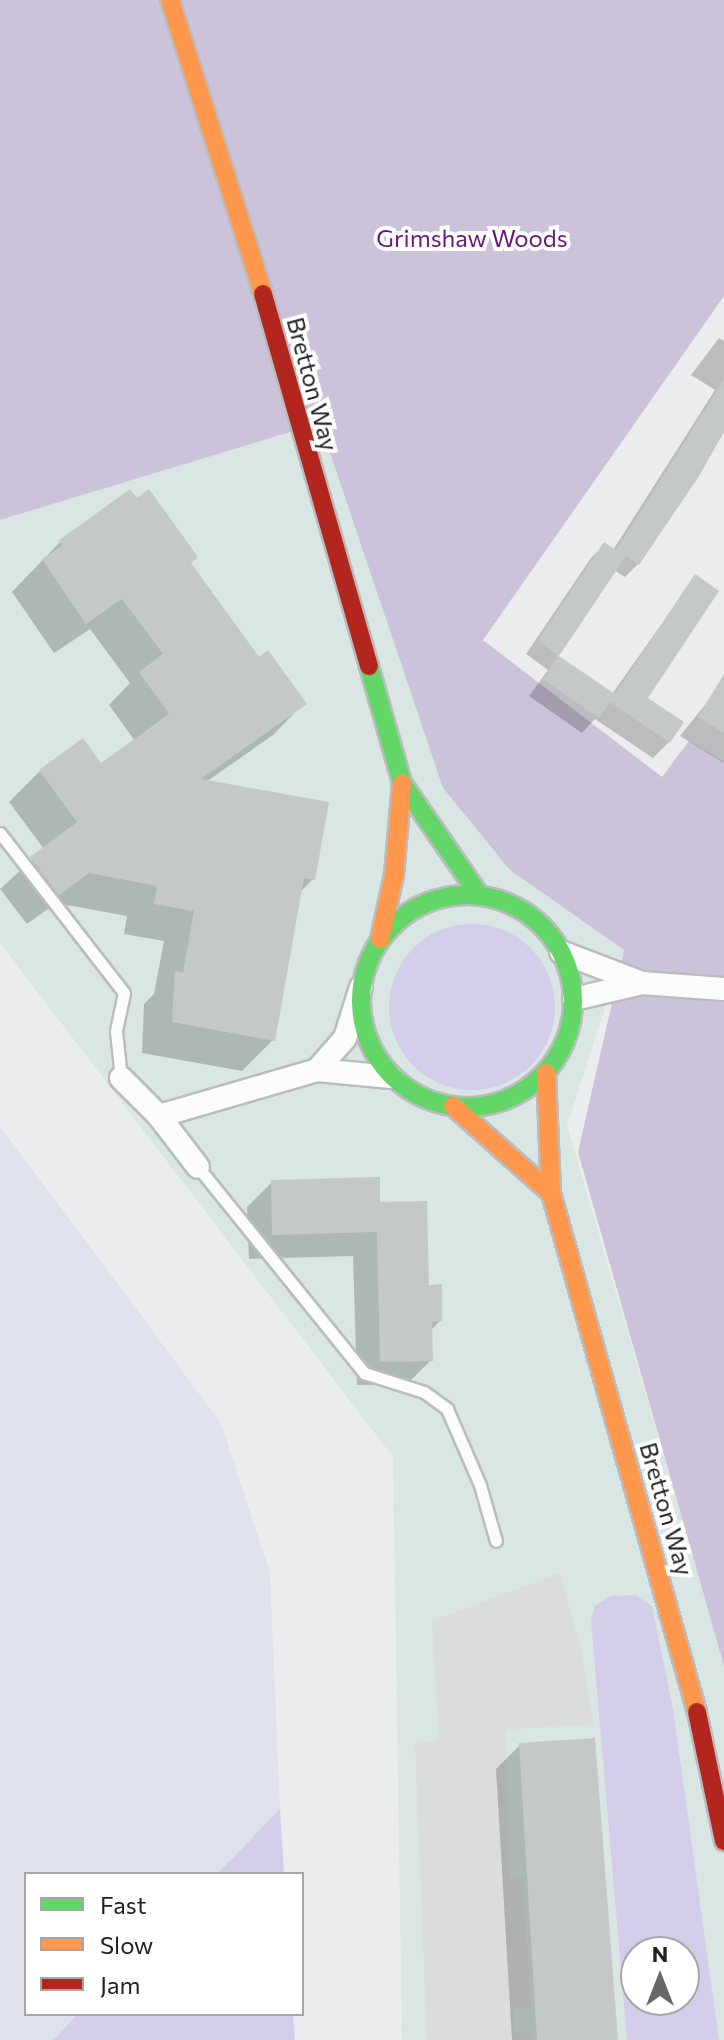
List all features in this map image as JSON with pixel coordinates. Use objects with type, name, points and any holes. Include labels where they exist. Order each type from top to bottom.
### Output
[{"type":"street","name":"Bretton Way","points":[[170,0],[281,352],[402,783],[480,896]]},
{"type":"street","name":"Bretton Way","points":[[380,939],[394,875],[402,783]]},
{"type":"street","points":[[317,1070],[345,1038],[361,987],[380,939],[424,904],[480,896],[527,914],[561,952],[574,999],[561,1052],[546,1073],[523,1092],[496,1104],[453,1106],[412,1093],[391,1077],[372,1051],[361,1020],[361,987]]},
{"type":"street","points":[[561,952],[642,983],[724,989]]},
{"type":"street","points":[[574,999],[642,983]]},
{"type":"street","points":[[159,1116],[317,1070],[391,1077]]},
{"type":"street","name":"Bretton Way","points":[[546,1073],[551,1193],[707,1746],[724,1841]]},
{"type":"street","points":[[121,1078],[159,1116],[198,1167]]},
{"type":"street","points":[[453,1106],[551,1193]]},
{"type":"lane","points":[[0,833],[124,993],[116,1031],[121,1078]]},
{"type":"lane","points":[[198,1167],[364,1373],[424,1392],[447,1409],[480,1485],[496,1541]]},
{"type":"shaded area","points":[[320,423],[510,870],[624,950],[567,1125],[724,1663],[724,2040],[402,2040],[393,1457],[0,943],[0,520]]},
{"type":"shaded area","points":[[472,924],[504,930],[531,948],[549,975],[555,1007],[549,1039],[531,1066],[504,1084],[472,1090],[440,1084],[413,1066],[395,1039],[389,1007],[395,975],[413,948],[440,930]]},
{"type":"shaded area","points":[[0,1126],[221,1423],[270,1572],[280,1809],[219,1872],[24,1872],[24,2016],[76,2016],[53,2040],[0,2040]]},
{"type":"shaded area","points":[[560,1573],[582,1653],[593,1724],[505,1730],[510,1877],[523,1877],[531,2008],[514,2008],[514,2033],[531,2033],[532,2040],[427,2040],[415,1743],[439,1740],[432,1621]]},
{"type":"shaded area","points":[[635,1595],[652,1606],[673,1709],[719,2040],[627,2040],[625,2016],[700,2016],[700,1936],[620,1936],[620,1958],[591,1620],[595,1606],[611,1596]]},
{"type":"shaded area","points":[[280,1809],[284,1872],[219,1872]]},
{"type":"shaded area","points":[[76,2016],[293,2016],[295,2040],[53,2040]]},
{"type":"green space","name":"Grimshaw Woods","points":[[0,0],[724,0],[724,296],[483,640],[662,777],[689,741],[724,762],[724,1666],[578,1152],[624,950],[510,870],[443,788],[320,423],[0,520]]},
{"type":"building","points":[[724,380],[724,432],[699,476],[639,565],[626,556],[559,656],[538,640],[604,542],[616,550]]},
{"type":"building","points":[[130,489],[137,498],[149,489],[198,557],[191,563],[259,657],[268,650],[307,704],[201,779],[329,802],[315,880],[304,878],[275,1041],[172,1022],[175,971],[183,973],[194,911],[154,904],[157,886],[89,873],[59,895],[30,857],[77,822],[39,770],[83,738],[101,763],[169,714],[139,672],[163,654],[122,599],[86,624],[42,559],[63,545],[58,541]]},
{"type":"building","points":[[695,574],[719,591],[648,698],[684,722],[670,743],[610,702],[599,718],[543,679],[559,656],[615,694]]},
{"type":"building","points":[[724,674],[724,733],[698,717]]},
{"type":"building","points":[[380,1177],[380,1202],[427,1201],[429,1285],[442,1284],[442,1321],[432,1322],[433,1361],[380,1362],[377,1232],[272,1235],[271,1180]]},
{"type":"building","points":[[595,1738],[618,2040],[537,2040],[519,1743]]},
{"type":"traffic: fast","points":[[369,666],[402,783],[480,896]]},
{"type":"traffic: fast","points":[[467,895],[508,903],[542,926],[565,960],[573,1001],[565,1042],[542,1076],[508,1099],[467,1107],[426,1099],[392,1076],[369,1042],[361,1001],[369,960],[392,926],[426,903],[467,895]]},
{"type":"traffic: slow","points":[[170,0],[263,294]]},
{"type":"traffic: slow","points":[[380,939],[394,875],[402,783]]},
{"type":"traffic: slow","points":[[546,1073],[551,1193],[697,1712]]},
{"type":"traffic: slow","points":[[453,1106],[551,1193]]},
{"type":"traffic: jam","points":[[263,294],[369,666]]},
{"type":"traffic: jam","points":[[697,1712],[724,1841]]}]
